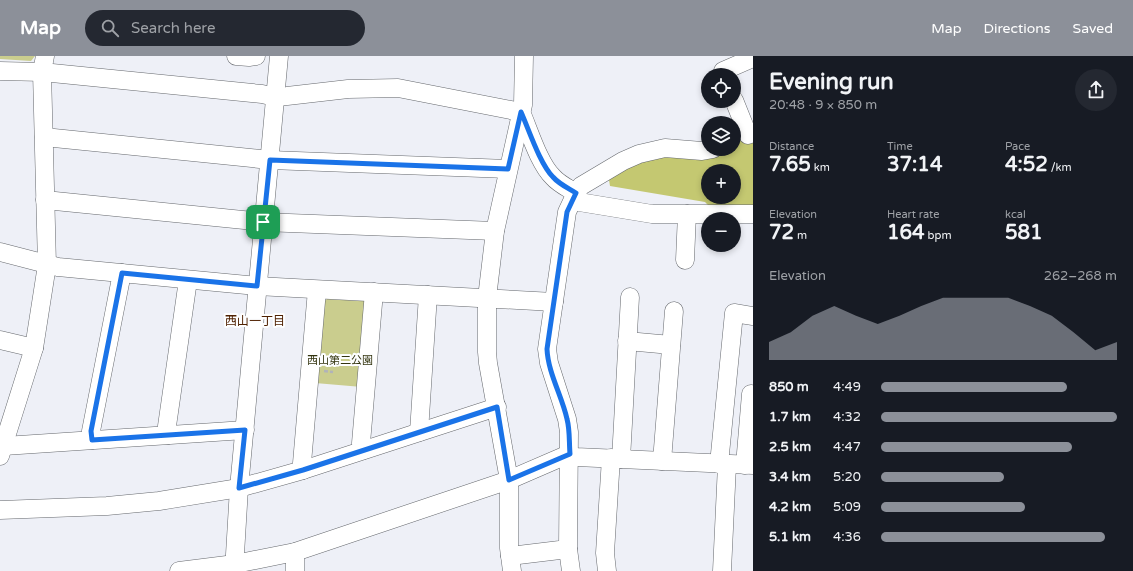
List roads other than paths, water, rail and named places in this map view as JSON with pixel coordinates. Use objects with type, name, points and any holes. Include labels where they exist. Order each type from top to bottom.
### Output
[{"type":"street","points":[[236,56],[248,58],[256,56]]},
{"type":"street","points":[[234,568],[239,488],[279,56]]},
{"type":"street","points":[[524,56],[523,105],[495,231],[487,298],[487,352],[509,480],[510,567],[568,549]]},
{"type":"street","points":[[730,68],[753,58]]},
{"type":"street","points":[[44,64],[47,265],[34,348],[2,451],[92,440],[245,430]]},
{"type":"street","points":[[0,71],[44,64],[275,96],[348,89],[398,88],[521,112]]},
{"type":"street","points":[[736,108],[745,136]]},
{"type":"street","points":[[521,112],[543,163],[551,176],[574,197],[652,214],[753,214]]},
{"type":"street","points":[[44,136],[270,160],[508,169]]},
{"type":"street","points":[[571,571],[568,549],[569,432],[567,419],[547,355],[567,212],[581,186],[623,161],[639,154],[664,148],[701,151]]},
{"type":"street","points":[[45,200],[263,222],[495,231]]},
{"type":"street","points":[[685,260],[687,214]]},
{"type":"street","points":[[0,252],[47,265],[188,280],[317,290],[554,302]]},
{"type":"street","points":[[92,440],[91,431],[122,273]]},
{"type":"street","points":[[168,434],[167,426],[188,280]]},
{"type":"street","points":[[303,470],[302,463],[317,290]]},
{"type":"street","points":[[363,450],[361,443],[374,292]]},
{"type":"street","points":[[419,432],[428,295]]},
{"type":"street","points":[[607,571],[604,552],[616,459],[630,297]]},
{"type":"street","points":[[662,461],[674,311]]},
{"type":"street","points":[[722,571],[723,464],[734,313],[753,316]]},
{"type":"street","points":[[0,340],[34,348]]},
{"type":"street","points":[[627,341],[671,345]]},
{"type":"street","points":[[179,571],[234,568],[295,552],[509,480],[570,454],[576,457],[749,465],[751,394]]},
{"type":"street","points":[[0,510],[159,501],[239,488],[303,470],[497,407]]},
{"type":"street","points":[[295,552],[295,571]]},
{"type":"district","name":"西山一丁目","points":[[255,321]]},
{"type":"park label","name":"西山第二公園","points":[[340,360]]}]
